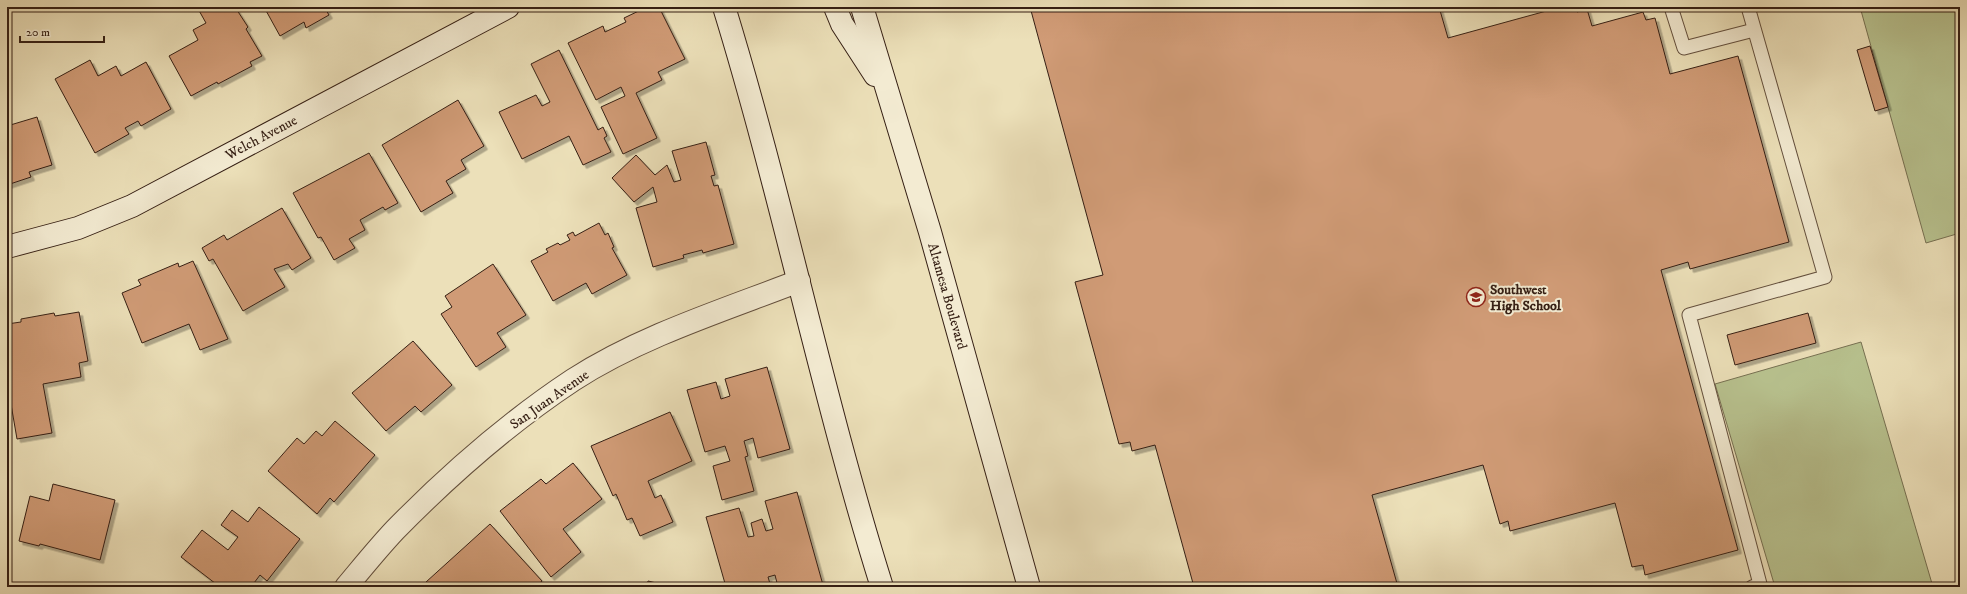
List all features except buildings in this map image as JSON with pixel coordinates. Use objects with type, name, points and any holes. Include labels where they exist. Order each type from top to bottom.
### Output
[{"type":"main road","name":"Welch Avenue","points":[[7,247],[78,228],[132,206],[508,7]]},
{"type":"main road","points":[[724,7],[749,90],[799,281],[833,422],[882,587]]},
{"type":"main road","points":[[835,7],[842,24],[890,98]]},
{"type":"main road","name":"Altamesa Boulevard","points":[[862,7],[930,232],[1029,587]]},
{"type":"main road","name":"San Juan Avenue","points":[[346,587],[394,531],[458,468],[522,416],[574,380],[625,352],[690,323],[799,281]]},
{"type":"lane","points":[[1671,7],[1684,48],[1754,30]]},
{"type":"lane","points":[[1748,7],[1824,277],[1689,315],[1760,584],[1752,587]]},
{"type":"green space","points":[[1860,7],[1960,7],[1960,233],[1926,243]]},
{"type":"green space","points":[[1861,342],[1933,587],[1775,587],[1715,384]]},
{"type":"place","name":"Southwest High School","points":[[1476,297]]}]
